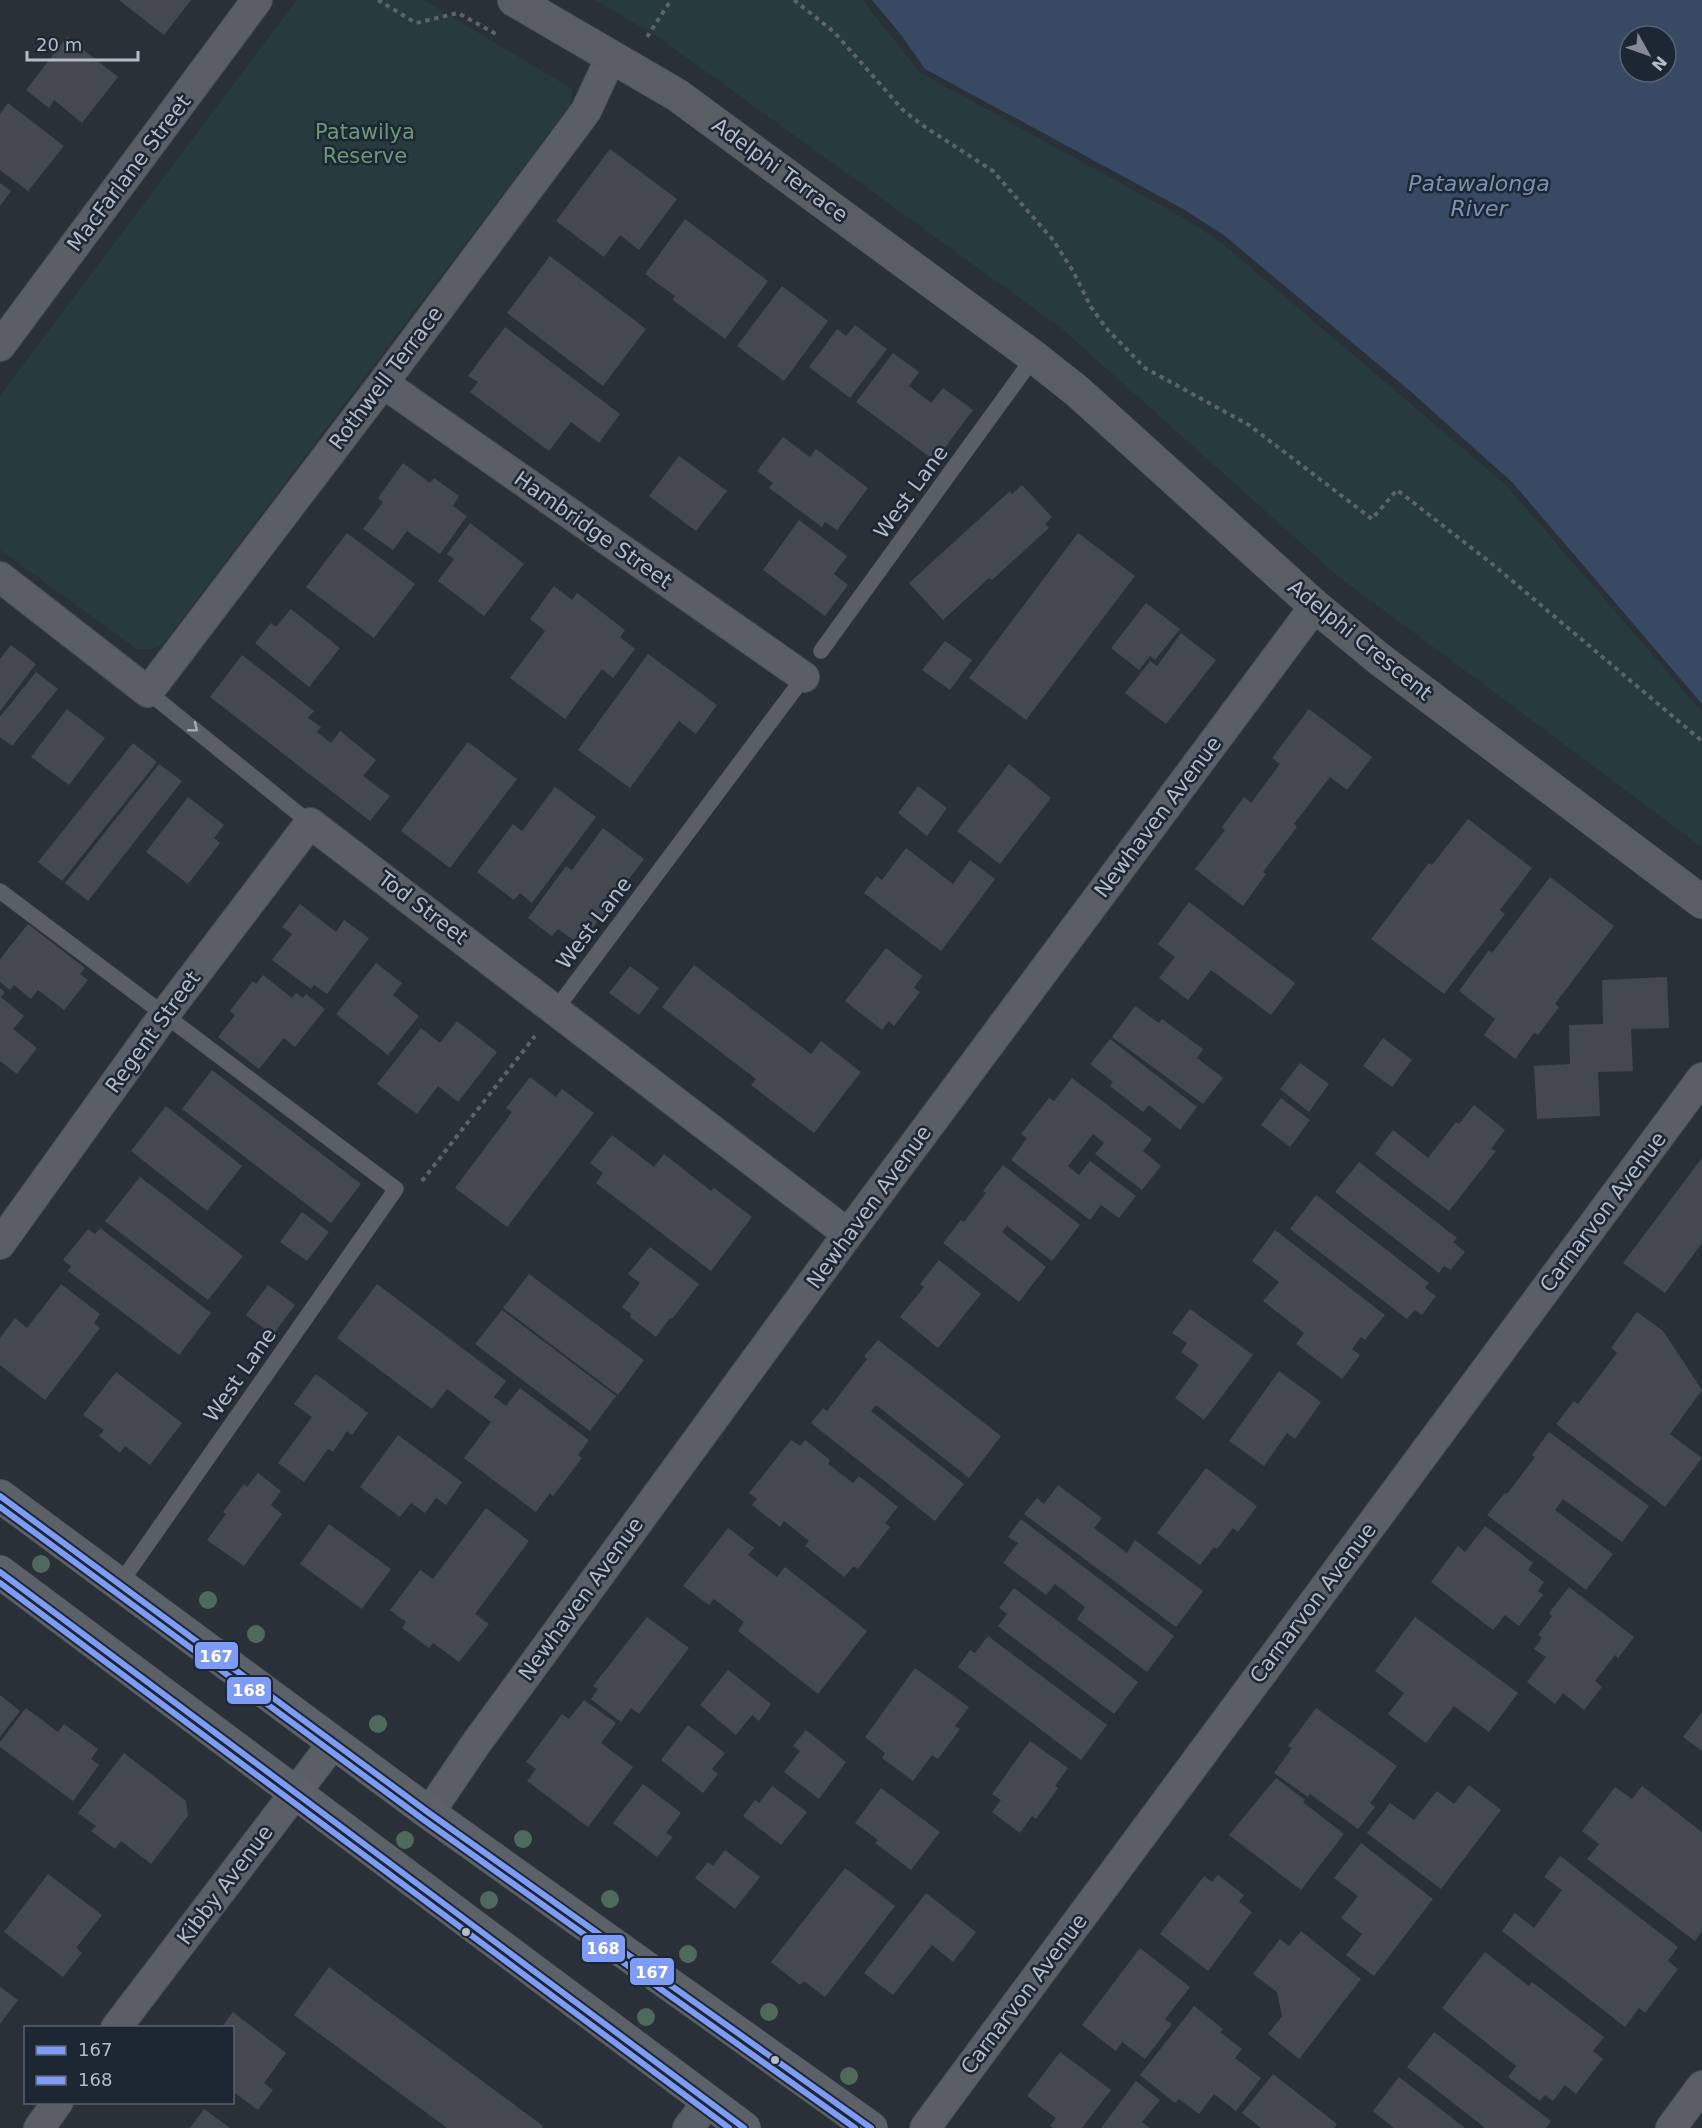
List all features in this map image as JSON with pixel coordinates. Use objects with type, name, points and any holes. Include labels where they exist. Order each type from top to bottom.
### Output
[{"type":"main road","points":[[0,1496],[429,1814],[872,2128]]},
{"type":"main road","points":[[0,1572],[744,2128]]},
{"type":"street","name":"MacFarlane Street","points":[[0,346],[257,0]]},
{"type":"street","name":"Adelphi Terrace","points":[[514,0],[677,95],[1034,357]]},
{"type":"street","name":"Rothwell Terrace","points":[[148,692],[383,383],[619,62]]},
{"type":"street","name":"Adelphi Crescent","points":[[1034,357],[1077,391],[1315,606],[1378,658],[1702,902]]},
{"type":"street","name":"Hambridge Street","points":[[383,383],[804,677]]},
{"type":"street","name":"Tod Street","points":[[0,577],[148,692]]},
{"type":"street","name":"Newhaven Avenue","points":[[429,1814],[475,1744],[848,1234],[1315,606]]},
{"type":"street","name":"Tod Street","points":[[310,823],[848,1234]]},
{"type":"street","name":"Regent Street","points":[[0,1244],[165,1014],[310,823]]},
{"type":"street","name":"Carnarvon Avenue","points":[[925,2128],[1702,1078]]},
{"type":"street","name":"Kibby Avenue","points":[[118,2026],[333,1742]]},
{"type":"street","points":[[1671,2128],[1702,2086]]},
{"type":"street","points":[[688,2128],[708,2102]]},
{"type":"street","points":[[39,2128],[57,2104]]},
{"type":"lane","name":"West Lane","points":[[821,651],[1034,357]]},
{"type":"lane","name":"West Lane","points":[[556,1009],[804,677]]},
{"type":"lane","name":"Tod Street","points":[[148,692],[310,823]]},
{"type":"lane","points":[[0,891],[165,1014]]},
{"type":"lane","name":"West Lane","points":[[119,1585],[396,1189],[165,1014]]},
{"type":"path","points":[[378,0],[416,23],[458,13],[497,35]]},
{"type":"path","points":[[619,62],[671,0]]},
{"type":"path","points":[[794,0],[834,32],[903,110],[993,171],[1053,240],[1091,307],[1106,328],[1145,368],[1249,424],[1372,519],[1397,490],[1491,563],[1702,741]]},
{"type":"path","points":[[422,1182],[556,1009]]},
{"type":"green space","name":"Patawilya Reserve","points":[[297,0],[424,0],[572,89],[570,105],[164,643],[152,649],[137,649],[0,550],[0,396]]},
{"type":"green space","points":[[595,0],[863,0],[919,72],[1184,218],[1222,243],[1506,485],[1702,712],[1702,847],[1339,577],[1061,328],[658,37]]},
{"type":"water","name":"Patawalonga River","points":[[872,0],[1702,0],[1702,704],[1512,482],[1410,391],[1225,236],[1185,210],[925,69],[902,36]]},
{"type":"building","points":[[119,0],[191,0],[164,35]]},
{"type":"building","points":[[67,37],[118,77],[82,123],[54,100],[49,108],[26,90]]},
{"type":"building","points":[[8,103],[64,146],[28,191],[0,170],[0,114]]},
{"type":"building","points":[[610,149],[677,199],[639,250],[620,235],[604,257],[556,221]]},
{"type":"building","points":[[0,183],[11,191],[0,206]]},
{"type":"building","points":[[685,219],[768,281],[725,339],[673,300],[675,296],[645,274]]},
{"type":"building","points":[[550,256],[646,329],[603,386],[507,313]]},
{"type":"building","points":[[782,286],[828,321],[784,381],[737,346]]},
{"type":"building","points":[[855,325],[887,349],[850,398],[809,367],[837,329],[846,336]]},
{"type":"building","points":[[505,327],[620,414],[599,443],[571,422],[549,451],[470,392],[478,382],[468,376]]},
{"type":"building","points":[[893,353],[919,372],[909,386],[931,403],[943,388],[973,410],[935,461],[856,402]]},
{"type":"building","points":[[783,437],[810,457],[816,449],[868,488],[837,530],[825,522],[822,527],[769,488],[773,483],[757,471]]},
{"type":"building","points":[[679,456],[727,491],[696,531],[649,496]]},
{"type":"building","points":[[403,463],[430,483],[434,478],[459,496],[453,506],[467,516],[440,554],[407,531],[393,550],[363,529],[383,502],[378,498]]},
{"type":"building","points":[[1022,485],[1052,517],[1045,524],[1049,528],[992,580],[989,578],[943,620],[909,583],[1010,491],[1012,494]]},
{"type":"building","points":[[799,520],[847,556],[834,574],[848,585],[825,616],[763,570]]},
{"type":"building","points":[[470,523],[524,564],[484,616],[438,581],[454,559],[447,554]]},
{"type":"building","points":[[347,533],[415,584],[374,638],[306,587]]},
{"type":"building","points":[[1078,533],[1135,576],[1026,720],[969,678]]},
{"type":"building","points":[[554,586],[572,600],[577,593],[625,630],[620,637],[635,649],[613,678],[602,669],[565,719],[510,678],[545,631],[530,619]]},
{"type":"building","points":[[1146,603],[1180,629],[1155,660],[1150,656],[1139,670],[1111,648]]},
{"type":"building","points":[[291,609],[340,648],[309,687],[255,643],[271,623],[276,627]]},
{"type":"building","points":[[1181,633],[1216,660],[1166,724],[1125,693],[1150,661],[1157,666]]},
{"type":"building","points":[[945,641],[972,660],[950,690],[922,670]]},
{"type":"building","points":[[11,645],[36,664],[0,711],[0,659]]},
{"type":"building","points":[[648,654],[717,705],[696,734],[679,721],[630,788],[578,750]]},
{"type":"building","points":[[242,655],[314,711],[308,718],[321,727],[317,732],[331,743],[340,731],[376,760],[363,776],[390,796],[370,821],[210,697]]},
{"type":"building","points":[[36,672],[58,689],[12,746],[0,737],[0,717]]},
{"type":"building","points":[[67,709],[105,738],[69,785],[31,757]]},
{"type":"building","points":[[1309,709],[1372,757],[1347,790],[1330,777],[1294,824],[1297,827],[1263,872],[1266,874],[1243,906],[1195,869],[1225,830],[1222,827],[1244,797],[1251,803],[1280,764],[1272,758]]},
{"type":"building","points":[[468,742],[517,779],[450,868],[401,831]]},
{"type":"building","points":[[133,743],[157,762],[62,881],[38,862]]},
{"type":"building","points":[[159,764],[182,781],[88,901],[65,883]]},
{"type":"building","points":[[1009,764],[1051,798],[1000,864],[957,831]]},
{"type":"building","points":[[918,786],[947,808],[927,836],[898,813]]},
{"type":"building","points":[[555,787],[596,817],[532,903],[520,893],[514,900],[477,872],[513,824],[522,831]]},
{"type":"building","points":[[188,797],[224,825],[214,838],[220,843],[188,884],[146,852]]},
{"type":"building","points":[[1468,819],[1532,868],[1500,910],[1505,914],[1444,994],[1371,939],[1429,863],[1432,865]]},
{"type":"building","points":[[603,828],[644,859],[580,945],[558,929],[552,936],[528,918],[566,866],[572,870]]},
{"type":"building","points":[[906,848],[953,884],[970,860],[995,879],[941,951],[864,893],[877,876],[882,880]]},
{"type":"building","points":[[1550,877],[1614,926],[1555,1004],[1559,1007],[1538,1035],[1534,1033],[1515,1059],[1484,1035],[1495,1019],[1459,991],[1489,950],[1492,953]]},
{"type":"building","points":[[1189,902],[1295,983],[1271,1015],[1211,970],[1188,1000],[1159,978],[1175,957],[1158,944]]},
{"type":"building","points":[[300,904],[336,932],[344,920],[369,938],[327,994],[314,985],[311,989],[272,960],[292,934],[282,927]]},
{"type":"building","points":[[28,924],[85,968],[80,974],[88,980],[64,1010],[38,990],[31,999],[14,985],[10,990],[0,982],[0,959]]},
{"type":"building","points":[[886,948],[922,976],[914,988],[920,992],[894,1026],[889,1021],[882,1030],[845,1001]]},
{"type":"building","points":[[376,963],[402,983],[393,995],[419,1016],[388,1055],[336,1014]]},
{"type":"building","points":[[694,965],[811,1054],[821,1041],[861,1072],[814,1133],[751,1085],[756,1079],[662,1007]]},
{"type":"building","points":[[630,966],[659,988],[639,1015],[609,993]]},
{"type":"building","points":[[263,975],[292,998],[296,993],[303,998],[306,994],[325,1009],[295,1047],[284,1038],[259,1069],[218,1037],[235,1015],[230,1011],[253,981],[256,984]]},
{"type":"building","points":[[1667,977],[1669,1028],[1631,1029],[1633,1071],[1598,1072],[1600,1116],[1537,1119],[1534,1066],[1570,1064],[1569,1025],[1603,1024],[1602,980]]},
{"type":"building","points":[[0,988],[5,992],[1,997],[24,1016],[13,1029],[37,1048],[17,1074],[0,1061]]},
{"type":"building","points":[[1135,1006],[1159,1023],[1162,1019],[1203,1049],[1197,1058],[1223,1078],[1203,1104],[1112,1037]]},
{"type":"building","points":[[457,1021],[497,1052],[458,1102],[438,1086],[417,1114],[377,1084],[421,1028],[440,1043]]},
{"type":"building","points":[[1383,1038],[1412,1060],[1392,1087],[1363,1066]]},
{"type":"building","points":[[1110,1039],[1197,1107],[1180,1130],[1149,1105],[1143,1112],[1110,1086],[1113,1082],[1090,1064]]},
{"type":"building","points":[[1300,1063],[1329,1084],[1309,1112],[1280,1089]]},
{"type":"building","points":[[212,1070],[361,1184],[331,1223],[182,1109]]},
{"type":"building","points":[[530,1077],[556,1097],[562,1089],[594,1113],[507,1227],[455,1188],[512,1112],[506,1108]]},
{"type":"building","points":[[1072,1078],[1152,1139],[1143,1151],[1161,1166],[1142,1190],[1095,1154],[1104,1143],[1093,1134],[1068,1166],[1079,1175],[1090,1161],[1136,1196],[1119,1218],[1101,1205],[1090,1220],[1011,1160],[1027,1138],[1021,1134],[1049,1098],[1054,1101]]},
{"type":"building","points":[[1281,1098],[1310,1120],[1290,1147],[1261,1125]]},
{"type":"building","points":[[1474,1105],[1505,1130],[1491,1149],[1496,1151],[1449,1211],[1375,1154],[1393,1130],[1428,1158],[1456,1122],[1459,1124]]},
{"type":"building","points":[[166,1106],[242,1166],[207,1211],[131,1151]]},
{"type":"building","points":[[612,1135],[654,1167],[664,1154],[711,1191],[714,1188],[752,1217],[711,1271],[596,1183],[603,1173],[590,1163]]},
{"type":"building","points":[[1702,1158],[1702,1243],[1665,1293],[1623,1263]]},
{"type":"building","points":[[1359,1162],[1457,1238],[1453,1242],[1465,1252],[1450,1270],[1444,1266],[1439,1273],[1335,1192]]},
{"type":"building","points":[[1003,1165],[1080,1225],[1052,1261],[1007,1226],[1002,1232],[1046,1267],[1019,1302],[943,1243],[961,1220],[964,1222],[986,1193],[983,1191]]},
{"type":"building","points":[[140,1177],[243,1256],[208,1300],[105,1221]]},
{"type":"building","points":[[1316,1195],[1429,1283],[1425,1288],[1436,1296],[1422,1315],[1415,1310],[1407,1319],[1290,1229]]},
{"type":"building","points":[[302,1212],[329,1232],[307,1261],[280,1242]]},
{"type":"building","points":[[100,1228],[211,1313],[179,1355],[68,1271],[71,1266],[63,1260],[88,1229],[95,1234]]},
{"type":"building","points":[[1275,1230],[1385,1315],[1365,1340],[1361,1337],[1352,1349],[1360,1355],[1342,1379],[1296,1344],[1304,1333],[1263,1301],[1279,1282],[1252,1261]]},
{"type":"building","points":[[650,1247],[699,1284],[656,1337],[630,1317],[631,1314],[622,1307],[640,1283],[628,1274]]},
{"type":"building","points":[[939,1260],[981,1294],[938,1348],[900,1317],[924,1287],[920,1284]]},
{"type":"building","points":[[529,1274],[644,1360],[618,1395],[503,1308]]},
{"type":"building","points":[[61,1284],[100,1314],[94,1323],[100,1328],[45,1400],[0,1365],[0,1338],[15,1318],[27,1328]]},
{"type":"building","points":[[377,1284],[506,1381],[494,1397],[506,1406],[520,1388],[589,1440],[578,1455],[582,1458],[553,1496],[550,1493],[536,1512],[464,1458],[491,1422],[447,1389],[432,1409],[337,1338]]},
{"type":"building","points":[[268,1285],[295,1305],[273,1335],[246,1315]]},
{"type":"building","points":[[1190,1309],[1253,1355],[1204,1420],[1175,1398],[1199,1365],[1181,1352],[1187,1343],[1172,1333]]},
{"type":"building","points":[[502,1310],[616,1396],[590,1431],[475,1344]]},
{"type":"building","points":[[1637,1312],[1663,1331],[1702,1390],[1670,1434],[1702,1458],[1665,1507],[1556,1424],[1574,1401],[1578,1404],[1617,1353],[1611,1348]]},
{"type":"building","points":[[878,1340],[1001,1436],[969,1478],[876,1405],[871,1411],[964,1484],[935,1521],[811,1423],[823,1408],[827,1411],[867,1359],[864,1356]]},
{"type":"building","points":[[1279,1371],[1321,1402],[1295,1439],[1287,1433],[1264,1466],[1229,1441]]},
{"type":"building","points":[[116,1372],[182,1423],[150,1465],[125,1446],[120,1453],[99,1436],[104,1430],[83,1415]]},
{"type":"building","points":[[316,1374],[368,1413],[352,1435],[347,1431],[333,1452],[328,1449],[304,1482],[278,1463],[312,1417],[294,1404]]},
{"type":"building","points":[[1549,1432],[1649,1506],[1622,1542],[1563,1499],[1555,1510],[1613,1554],[1586,1590],[1487,1515],[1505,1493],[1507,1494],[1535,1457],[1532,1455]]},
{"type":"building","points":[[398,1435],[462,1482],[446,1505],[436,1498],[425,1513],[411,1503],[400,1517],[360,1487]]},
{"type":"building","points":[[791,1440],[800,1446],[805,1440],[830,1460],[828,1464],[853,1483],[859,1476],[898,1507],[885,1523],[890,1527],[858,1569],[854,1566],[844,1577],[805,1546],[809,1541],[784,1521],[780,1527],[752,1505],[757,1499],[749,1493]]},
{"type":"building","points":[[1206,1468],[1257,1506],[1238,1532],[1233,1528],[1217,1549],[1214,1547],[1200,1565],[1157,1533]]},
{"type":"building","points":[[258,1473],[281,1491],[271,1505],[282,1514],[244,1566],[207,1540],[226,1514],[223,1512],[244,1484],[247,1487]]},
{"type":"building","points":[[1058,1485],[1102,1518],[1094,1528],[1127,1553],[1135,1540],[1203,1591],[1176,1627],[1024,1514],[1037,1498],[1044,1504]]},
{"type":"building","points":[[486,1508],[529,1541],[475,1614],[489,1624],[459,1662],[433,1643],[429,1648],[402,1628],[406,1622],[390,1610],[420,1570],[433,1579]]},
{"type":"building","points":[[1021,1519],[1174,1636],[1147,1672],[1077,1619],[1085,1607],[1055,1584],[1046,1595],[1003,1563],[1018,1543],[1008,1537]]},
{"type":"building","points":[[329,1524],[391,1569],[362,1609],[300,1564]]},
{"type":"building","points":[[1485,1526],[1533,1563],[1528,1570],[1544,1582],[1538,1591],[1543,1595],[1519,1626],[1505,1615],[1493,1630],[1431,1582],[1458,1546],[1465,1552]]},
{"type":"building","points":[[728,1528],[754,1548],[748,1555],[777,1577],[785,1567],[867,1631],[818,1694],[738,1631],[744,1622],[714,1599],[709,1605],[683,1586]]},
{"type":"building","points":[[1569,1587],[1634,1637],[1618,1658],[1615,1655],[1595,1681],[1602,1687],[1584,1710],[1563,1693],[1555,1704],[1527,1682],[1546,1657],[1534,1649],[1542,1638],[1538,1635],[1552,1616],[1549,1613]]},
{"type":"building","points":[[1014,1588],[1138,1682],[1114,1714],[998,1626],[1007,1614],[999,1608]]},
{"type":"building","points":[[647,1617],[689,1648],[639,1714],[631,1708],[621,1722],[591,1699],[598,1689],[593,1686]]},
{"type":"building","points":[[1415,1617],[1518,1693],[1489,1732],[1454,1706],[1426,1743],[1388,1714],[1404,1693],[1375,1671]]},
{"type":"building","points":[[988,1636],[1107,1725],[1081,1760],[958,1667],[970,1650],[975,1653]]},
{"type":"building","points":[[915,1668],[969,1707],[955,1726],[960,1729],[938,1759],[932,1755],[913,1781],[882,1758],[885,1753],[865,1737]]},
{"type":"building","points":[[728,1670],[771,1704],[759,1721],[752,1715],[736,1735],[700,1705]]},
{"type":"building","points":[[0,1695],[20,1711],[0,1737]]},
{"type":"building","points":[[584,1700],[616,1723],[601,1743],[633,1767],[588,1827],[527,1781],[536,1769],[526,1762],[562,1714],[569,1719]]},
{"type":"building","points":[[26,1708],[58,1732],[64,1724],[98,1749],[91,1759],[99,1765],[73,1801],[0,1747],[0,1742]]},
{"type":"building","points":[[1316,1708],[1397,1766],[1370,1803],[1375,1807],[1358,1829],[1310,1794],[1308,1797],[1274,1773],[1292,1748],[1288,1746]]},
{"type":"building","points":[[1702,1712],[1702,1751],[1683,1737]]},
{"type":"building","points":[[688,1725],[725,1753],[712,1769],[718,1774],[703,1793],[661,1760]]},
{"type":"building","points":[[806,1730],[846,1762],[819,1799],[784,1772],[800,1751],[793,1746]]},
{"type":"building","points":[[1030,1741],[1068,1768],[1055,1786],[1058,1788],[1036,1819],[1032,1816],[1020,1833],[992,1812],[1001,1800],[992,1794]]},
{"type":"building","points":[[124,1753],[186,1801],[188,1816],[151,1864],[121,1841],[115,1849],[91,1831],[96,1826],[78,1813]]},
{"type":"building","points":[[1276,1778],[1344,1834],[1301,1890],[1229,1835]]},
{"type":"building","points":[[643,1784],[681,1813],[666,1833],[673,1837],[657,1857],[613,1823]]},
{"type":"building","points":[[1469,1785],[1501,1810],[1441,1889],[1367,1833],[1390,1803],[1414,1820],[1437,1791],[1454,1804]]},
{"type":"building","points":[[772,1786],[807,1812],[781,1845],[743,1816],[755,1800],[759,1803]]},
{"type":"building","points":[[1642,1786],[1702,1832],[1702,1931],[1695,1941],[1587,1859],[1599,1844],[1582,1831],[1615,1787],[1632,1799]]},
{"type":"building","points":[[881,1788],[940,1832],[911,1870],[875,1843],[878,1840],[855,1823]]},
{"type":"building","points":[[1361,1843],[1433,1899],[1374,1976],[1346,1955],[1362,1934],[1341,1918],[1358,1896],[1334,1878]]},
{"type":"building","points":[[725,1850],[760,1877],[735,1909],[695,1878],[708,1862],[713,1866]]},
{"type":"building","points":[[1560,1856],[1678,1947],[1668,1961],[1678,1969],[1645,2013],[1639,2008],[1625,2027],[1502,1931],[1515,1913],[1534,1928],[1562,1890],[1544,1877]]},
{"type":"building","points":[[845,1868],[895,1906],[825,1997],[804,1981],[800,1985],[771,1962]]},
{"type":"building","points":[[48,1874],[102,1915],[76,1948],[82,1953],[63,1977],[4,1932]]},
{"type":"building","points":[[1218,1875],[1244,1895],[1239,1902],[1252,1912],[1208,1971],[1160,1934],[1204,1876],[1212,1882]]},
{"type":"building","points":[[926,1893],[976,1932],[953,1962],[932,1945],[893,1995],[864,1973]]},
{"type":"building","points":[[1301,1931],[1361,1979],[1299,2059],[1268,2034],[1282,2016],[1277,1992],[1253,1974],[1280,1939],[1289,1946]]},
{"type":"building","points":[[1140,1948],[1190,1987],[1165,2019],[1172,2024],[1145,2059],[1122,2042],[1116,2051],[1082,2025]]},
{"type":"building","points":[[1485,1952],[1529,1986],[1532,1982],[1604,2037],[1593,2051],[1603,2059],[1576,2094],[1565,2085],[1553,2101],[1545,2095],[1540,2101],[1508,2077],[1516,2066],[1442,2008]]},
{"type":"building","points":[[329,1967],[543,2126],[542,2128],[447,2128],[294,2015]]},
{"type":"building","points":[[0,1987],[18,2000],[0,2024]]},
{"type":"building","points":[[1194,2006],[1223,2029],[1220,2032],[1242,2049],[1235,2058],[1261,2078],[1236,2111],[1214,2094],[1199,2114],[1179,2099],[1175,2103],[1140,2075]]},
{"type":"building","points":[[233,2012],[286,2053],[264,2083],[273,2090],[258,2110],[234,2092],[234,2026],[222,2026]]},
{"type":"building","points":[[1434,2032],[1551,2121],[1546,2128],[1483,2128],[1407,2067]]},
{"type":"building","points":[[1060,2052],[1111,2090],[1082,2128],[1053,2128],[1050,2126],[1056,2118],[1027,2096]]},
{"type":"building","points":[[1273,2074],[1337,2124],[1334,2128],[1261,2128],[1242,2113]]},
{"type":"building","points":[[1399,2077],[1465,2128],[1394,2128],[1373,2111]]},
{"type":"building","points":[[1136,2081],[1160,2100],[1142,2122],[1150,2128],[1101,2128]]},
{"type":"building","points":[[204,2109],[230,2128],[190,2128]]},
{"type":"transit line","name":"167","points":[[0,1496],[429,1813],[871,2128]]},
{"type":"transit line","name":"168","points":[[0,1507],[424,1820],[855,2128]]},
{"type":"transit line","name":"167","points":[[0,1572],[744,2128]]},
{"type":"transit line","name":"168","points":[[0,1583],[729,2128]]}]
